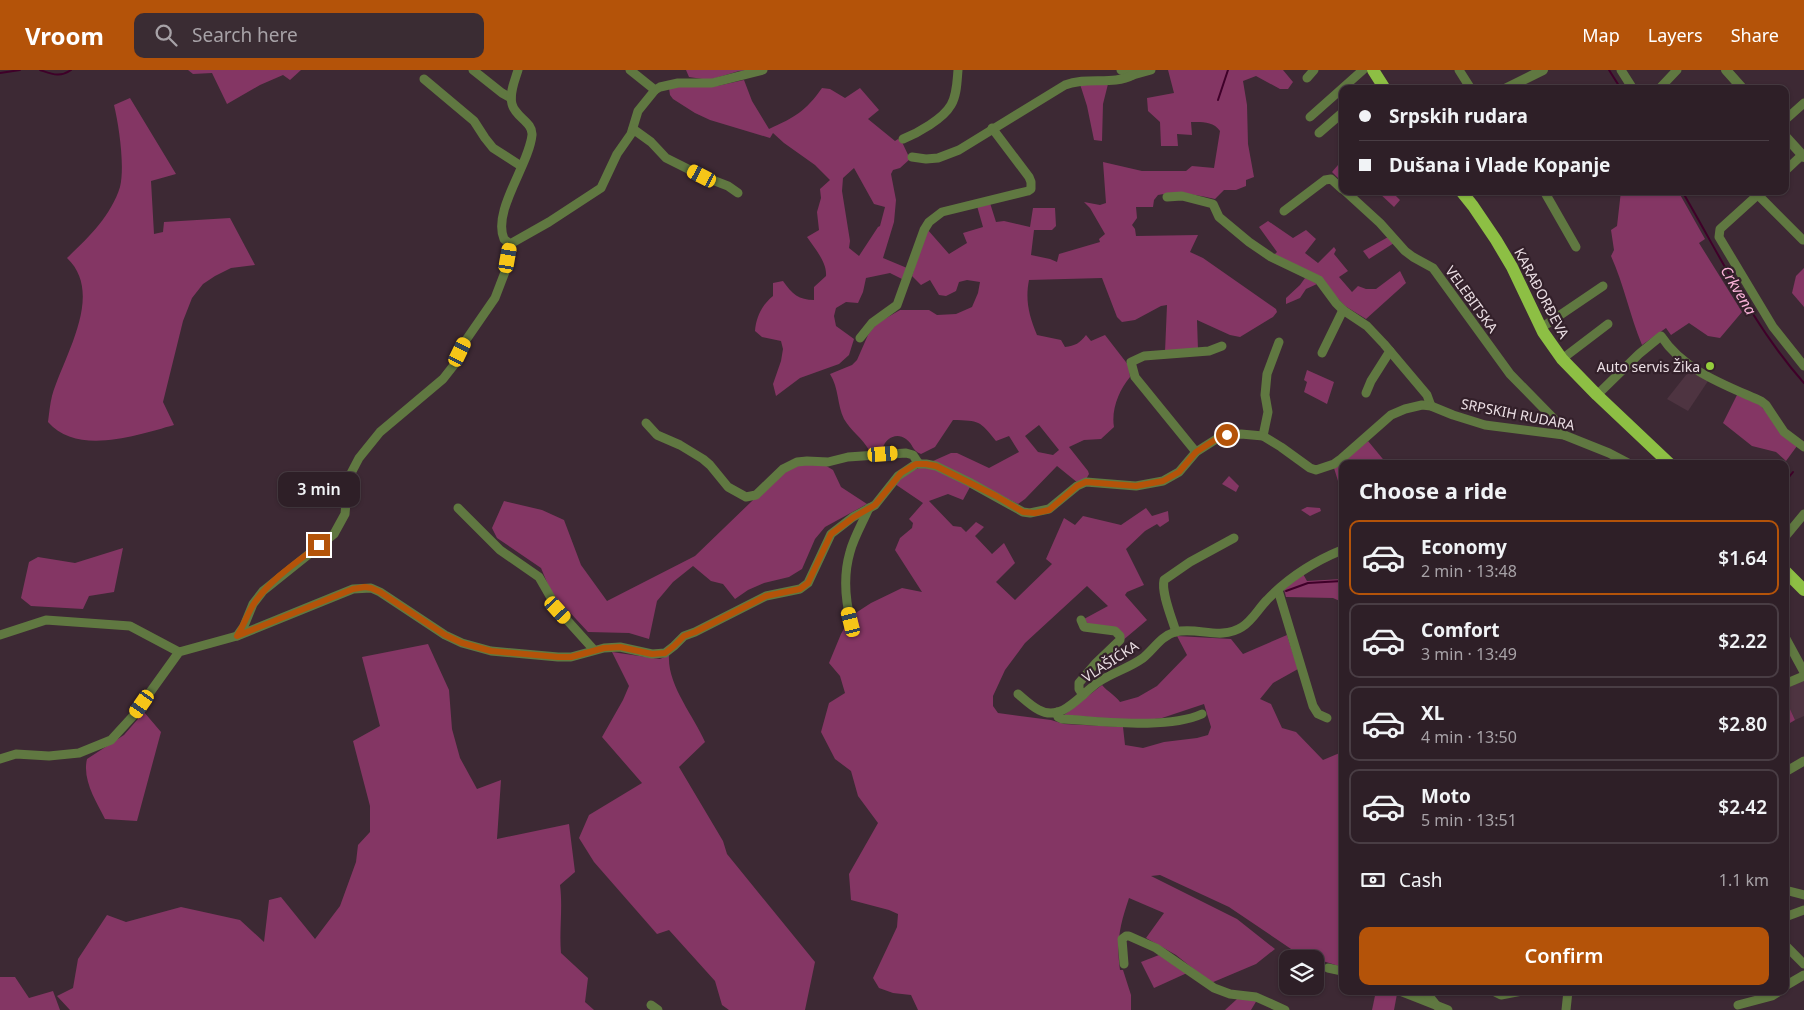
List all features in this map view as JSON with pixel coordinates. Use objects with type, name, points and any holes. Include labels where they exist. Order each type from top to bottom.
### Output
[{"type":"main road","points":[[1373,70],[1378,85]]},
{"type":"main road","name":"KARAĐORĐEVA","points":[[1464,195],[1496,240],[1512,267],[1541,328],[1562,359],[1666,460]]},
{"type":"main road","points":[[1789,575],[1804,590]]},
{"type":"street","points":[[473,70],[502,94],[511,98]]},
{"type":"street","points":[[510,244],[504,239],[501,224],[532,131],[516,112],[511,102],[513,85],[518,70]]},
{"type":"street","points":[[630,70],[655,90]]},
{"type":"street","points":[[510,244],[549,222],[601,188],[617,154],[633,129],[638,111],[655,90],[678,83],[712,83],[764,70]]},
{"type":"street","points":[[904,139],[927,127],[949,108],[956,91],[958,70]]},
{"type":"street","points":[[1121,70],[1133,75]]},
{"type":"street","points":[[912,157],[926,159],[948,154],[968,144],[1065,85],[1076,81],[1119,80],[1151,70]]},
{"type":"street","points":[[1306,78],[1314,70]]},
{"type":"street","points":[[1346,85],[1363,70]]},
{"type":"street","points":[[1459,70],[1468,85]]},
{"type":"street","points":[[1513,85],[1543,70]]},
{"type":"street","points":[[1621,70],[1630,85]]},
{"type":"street","points":[[1663,85],[1677,70]]},
{"type":"street","points":[[1726,70],[1739,85]]},
{"type":"street","points":[[424,79],[474,121],[493,148],[521,166]]},
{"type":"street","points":[[1310,117],[1339,91]]},
{"type":"street","points":[[1789,116],[1804,103]]},
{"type":"street","points":[[1319,133],[1339,116]]},
{"type":"street","points":[[860,338],[872,323],[897,305],[924,230],[935,216],[949,210],[1031,189],[1029,177],[992,128]]},
{"type":"street","points":[[633,129],[651,142],[666,158],[702,176],[728,186],[738,193]]},
{"type":"street","points":[[1789,140],[1803,156],[1789,168]]},
{"type":"street","name":"VELEBITSKA","points":[[1284,210],[1325,180],[1331,179],[1339,186]]},
{"type":"street","name":"VELEBITSKA","points":[[1349,195],[1380,223],[1413,258],[1433,268],[1510,374],[1556,421],[1564,435]]},
{"type":"street","points":[[1546,195],[1576,247]]},
{"type":"street","points":[[1758,195],[1720,229],[1719,237],[1773,327],[1804,366]]},
{"type":"street","points":[[1762,195],[1803,240]]},
{"type":"street","points":[[1167,197],[1182,196],[1213,204],[1219,217],[1249,242],[1271,257],[1319,280],[1343,310],[1367,326],[1427,395],[1431,406],[1416,406],[1391,415],[1340,460]]},
{"type":"street","points":[[237,636],[244,626],[253,604],[263,592],[334,534],[345,514],[348,479],[359,458],[380,432],[443,379],[454,365],[466,340],[495,298],[505,272],[510,244]]},
{"type":"street","points":[[1541,328],[1603,286]]},
{"type":"street","points":[[1322,353],[1343,310]]},
{"type":"street","points":[[1562,359],[1608,324]]},
{"type":"street","points":[[1597,395],[1639,354],[1661,336],[1674,353],[1692,367],[1712,379],[1761,401],[1766,405],[1784,432],[1804,447]]},
{"type":"street","points":[[1263,436],[1268,412],[1266,395],[1267,374],[1279,342]]},
{"type":"street","points":[[1196,452],[1135,377],[1131,362],[1144,356],[1209,351],[1222,346]]},
{"type":"street","points":[[1366,392],[1390,351]]},
{"type":"street","name":"SRPSKIH RUDARA","points":[[1431,406],[1452,415],[1485,425],[1564,435],[1609,452],[1623,460]]},
{"type":"street","points":[[646,423],[657,435],[680,445],[710,464],[728,487],[746,497],[756,495],[784,469],[802,461],[828,462],[848,457],[906,453],[913,455],[919,464]]},
{"type":"street","points":[[0,759],[16,754],[49,756],[79,753],[111,740],[134,716],[179,652],[237,636],[353,589],[365,587],[380,592],[445,635],[462,643],[484,649],[558,657],[571,657],[594,650],[620,647],[652,654],[665,653],[684,636],[766,596],[800,589],[808,583],[831,534],[880,500],[901,473],[919,464],[936,466],[1030,514],[1049,510],[1077,486],[1086,482],[1136,486],[1163,481],[1179,472],[1196,452],[1218,438],[1227,435],[1263,436],[1310,468],[1320,469],[1339,460]]},
{"type":"street","points":[[458,508],[500,550],[539,577],[558,610],[594,650]]},
{"type":"street","points":[[851,622],[845,601],[845,581],[850,552],[869,508]]},
{"type":"street","points":[[1789,532],[1804,514]]},
{"type":"street","points":[[1234,538],[1190,562],[1164,580],[1165,596],[1176,632],[1217,634],[1236,631],[1249,622],[1259,608],[1278,590],[1309,566],[1339,551]]},
{"type":"street","points":[[1278,590],[1313,706],[1318,714],[1327,718]]},
{"type":"street","points":[[0,635],[46,620],[130,626],[179,652]]},
{"type":"street","points":[[1081,620],[1084,627],[1115,631],[1120,636],[1120,640],[1079,683],[1079,689],[1083,695]]},
{"type":"street","name":"VLAŠIĆKA","points":[[1057,712],[1067,708],[1099,681],[1134,664],[1164,638],[1176,632]]},
{"type":"street","points":[[1789,644],[1804,672]]},
{"type":"street","points":[[1789,682],[1804,676]]},
{"type":"street","points":[[1018,694],[1041,711],[1057,712],[1058,717],[1062,719],[1139,722],[1176,721],[1190,719],[1202,714]]},
{"type":"street","points":[[1789,770],[1804,761]]},
{"type":"street","points":[[1789,891],[1804,895]]},
{"type":"street","points":[[1789,916],[1804,910]]},
{"type":"street","points":[[1124,964],[1122,939],[1129,936],[1156,948],[1221,992],[1256,997],[1285,1010]]},
{"type":"street","points":[[1789,949],[1804,964]]},
{"type":"street","points":[[1328,968],[1339,970]]},
{"type":"street","points":[[1789,984],[1804,975]]},
{"type":"street","points":[[1410,995],[1448,1010]]},
{"type":"street","points":[[1428,995],[1437,1006]]},
{"type":"street","points":[[1566,1010],[1568,995]]},
{"type":"street","points":[[1738,1005],[1774,995]]},
{"type":"shaded area","points":[[188,70],[301,70],[290,80],[283,75],[260,85],[227,104],[212,73],[193,74]]},
{"type":"shaded area","points":[[686,70],[755,70],[739,71],[709,80],[689,77]]},
{"type":"shaded area","points":[[1168,70],[1283,70],[1293,82],[1288,89],[1280,89],[1256,76],[1243,81],[1247,105],[1248,144],[1254,177],[1246,180],[1246,186],[1236,190],[1224,190],[1215,199],[1179,193],[1158,195],[1154,200],[1153,207],[1136,207],[1137,218],[1132,225],[1136,236],[1198,235],[1190,252],[1203,258],[1276,309],[1277,312],[1273,317],[1240,337],[1230,335],[1197,320],[1198,350],[1165,352],[1167,305],[1161,306],[1135,320],[1122,322],[1117,317],[1102,278],[1029,280],[1028,308],[1037,335],[1061,340],[1065,347],[1077,344],[1086,335],[1091,341],[1105,335],[1129,366],[1130,377],[1119,394],[1115,407],[1114,427],[1101,439],[1084,440],[1069,447],[1088,471],[1089,474],[1085,481],[1078,483],[1057,466],[1018,504],[933,461],[951,453],[957,453],[989,468],[1019,452],[1009,436],[996,441],[982,425],[969,421],[953,420],[935,447],[921,454],[906,439],[899,436],[892,437],[886,441],[883,448],[869,450],[844,419],[835,385],[830,374],[852,365],[857,360],[868,335],[876,324],[900,310],[929,310],[937,315],[956,314],[972,307],[978,293],[980,282],[967,280],[959,282],[956,291],[946,296],[939,295],[930,280],[921,285],[912,276],[927,229],[949,254],[967,243],[963,233],[983,227],[977,206],[990,203],[996,222],[1004,221],[1030,227],[1033,208],[1055,208],[1056,226],[1052,230],[1034,230],[1031,255],[1057,262],[1059,254],[1100,242],[1099,239],[1105,234],[1090,208],[1084,202],[1100,205],[1106,203],[1103,162],[1142,171],[1186,171],[1192,166],[1214,168],[1220,131],[1214,125],[1203,122],[1191,122],[1192,135],[1177,134],[1178,146],[1161,146],[1160,122],[1148,111],[1147,98],[1174,93]],"holes":[[[1039,425],[1059,450],[1053,455],[1038,452],[1025,436]]]},
{"type":"shaded area","points":[[744,80],[752,101],[769,129],[799,113],[822,88],[830,89],[845,98],[860,88],[879,110],[868,119],[895,141],[898,139],[902,142],[910,159],[900,168],[893,170],[891,174],[896,200],[894,222],[883,258],[907,268],[902,279],[890,273],[866,278],[858,303],[846,302],[836,308],[834,316],[836,326],[854,339],[849,355],[839,364],[800,378],[776,396],[773,384],[781,361],[783,349],[781,341],[762,337],[755,331],[757,321],[763,307],[773,296],[773,283],[783,281],[796,295],[804,299],[814,300],[814,287],[826,276],[826,271],[820,256],[807,237],[819,230],[817,212],[821,198],[820,189],[830,180],[815,165],[773,133],[770,138],[710,120],[673,99],[669,88],[717,86]],"holes":[[[854,168],[874,204],[885,207],[880,226],[859,256],[849,248],[850,241],[842,191],[843,178]]]},
{"type":"shaded area","points":[[1080,84],[1108,84],[1103,104],[1102,141],[1094,140]]},
{"type":"shaded area","points":[[130,98],[176,174],[151,181],[154,234],[163,232],[164,222],[230,218],[255,265],[231,268],[215,276],[203,284],[192,298],[183,321],[163,402],[174,425],[143,434],[91,441],[75,438],[60,432],[48,422],[52,396],[72,344],[82,307],[82,289],[78,273],[67,258],[98,226],[116,198],[120,187],[122,157],[114,105]]},
{"type":"shaded area","points":[[1338,165],[1339,179],[1332,172]]},
{"type":"shaded area","points":[[1381,195],[1395,195],[1400,200],[1394,207]]},
{"type":"shaded area","points":[[1621,195],[1680,195],[1705,239],[1699,243],[1742,312],[1720,338],[1708,336],[1689,323],[1671,335],[1666,328],[1642,345],[1611,256],[1614,250],[1611,230],[1617,226]]},
{"type":"shaded area","points":[[1268,221],[1293,238],[1306,230],[1316,239],[1305,253],[1318,263],[1334,247],[1336,250],[1334,254],[1348,271],[1339,277],[1352,292],[1358,286],[1366,289],[1376,289],[1400,271],[1406,283],[1366,319],[1345,306],[1329,289],[1273,256],[1277,252],[1259,227]]},
{"type":"shaded area","points":[[1390,236],[1394,243],[1369,259],[1363,251]]},
{"type":"shaded area","points":[[1804,268],[1804,307],[1792,293],[1796,276]]},
{"type":"shaded area","points":[[1305,278],[1317,284],[1306,289],[1300,298],[1286,304],[1286,298]]},
{"type":"shaded area","points":[[1307,370],[1334,382],[1327,404],[1304,392],[1307,382],[1304,380]]},
{"type":"shaded area","points":[[1690,370],[1708,381],[1688,411],[1667,399]]},
{"type":"shaded area","points":[[1738,393],[1758,403],[1797,446],[1785,460],[1776,452],[1752,446],[1723,423]]},
{"type":"shaded area","points":[[1368,441],[1384,460],[1344,460]]},
{"type":"shaded area","points":[[802,464],[823,464],[833,470],[841,487],[867,504],[825,527],[815,539],[802,569],[789,577],[764,583],[748,590],[735,599],[723,584],[711,581],[693,566],[673,582],[657,601],[649,639],[629,633],[588,632],[551,592],[541,568],[497,538],[492,528],[504,501],[542,510],[564,520],[581,565],[607,601],[695,556],[781,473]]},
{"type":"shaded area","points":[[1339,464],[1339,484],[1334,468]]},
{"type":"shaded area","points":[[930,466],[970,487],[963,500],[948,494],[929,501],[953,526],[961,527],[966,532],[976,522],[984,527],[975,536],[992,554],[1004,543],[1015,563],[996,582],[1015,600],[1052,564],[1046,559],[1064,518],[1075,525],[1083,516],[1121,525],[1146,508],[1152,516],[1168,511],[1169,521],[1160,527],[1157,524],[1145,531],[1126,549],[1144,585],[1127,592],[1125,595],[1147,620],[1122,641],[1123,636],[1089,625],[1084,619],[1108,606],[1087,586],[1025,643],[1005,670],[993,696],[993,706],[998,713],[1051,720],[1064,724],[1123,727],[1125,745],[1143,748],[1164,742],[1197,738],[1208,735],[1211,727],[1204,704],[1162,718],[1139,721],[1064,715],[1102,685],[1120,702],[1138,697],[1157,686],[1187,655],[1177,636],[1231,639],[1243,654],[1287,635],[1298,669],[1273,683],[1260,699],[1271,704],[1282,728],[1296,732],[1323,760],[1339,753],[1339,966],[1324,961],[1324,950],[1293,950],[1229,907],[1160,875],[1151,876],[1237,919],[1275,949],[1256,964],[1211,983],[1176,955],[1146,938],[1164,913],[1129,898],[1121,925],[1118,950],[1120,970],[1123,970],[1131,995],[1131,1010],[918,1010],[911,995],[893,993],[879,988],[873,978],[897,927],[898,914],[851,900],[849,874],[878,823],[858,796],[851,771],[835,759],[821,732],[829,703],[845,693],[840,676],[829,663],[851,616],[871,603],[902,588],[922,592],[895,550],[900,538],[912,528],[913,523],[909,519],[923,503],[895,484],[911,472]]},
{"type":"shaded area","points":[[1229,476],[1239,486],[1236,492],[1222,484]]},
{"type":"shaded area","points":[[1307,507],[1320,508],[1321,511],[1310,516],[1301,510]]},
{"type":"shaded area","points":[[123,548],[114,592],[89,596],[83,609],[31,606],[21,598],[29,562],[38,557],[75,563]]},
{"type":"shaded area","points":[[1303,574],[1307,581],[1339,579],[1339,601],[1333,598],[1286,597],[1284,589]]},
{"type":"shaded area","points":[[428,644],[449,690],[452,729],[460,758],[477,789],[501,780],[497,839],[569,824],[575,872],[560,885],[561,953],[588,978],[585,1002],[594,1010],[70,1010],[57,996],[73,988],[78,959],[107,915],[126,922],[181,907],[240,920],[264,942],[269,900],[281,897],[315,939],[340,906],[356,862],[358,845],[370,832],[370,806],[353,741],[380,726],[362,657]]},
{"type":"shaded area","points":[[612,652],[660,659],[669,655],[672,678],[705,742],[679,767],[723,841],[727,854],[815,962],[805,1010],[729,1010],[722,1005],[715,981],[669,930],[657,934],[594,862],[579,838],[589,815],[642,783],[602,737],[629,686]]},
{"type":"shaded area","points":[[1804,680],[1804,716],[1795,720],[1789,707],[1789,687]]},
{"type":"shaded area","points":[[1789,707],[1795,720],[1789,724]]},
{"type":"shaded area","points":[[144,712],[161,732],[137,821],[105,819],[88,782],[86,775],[87,759],[124,735]]},
{"type":"shaded area","points":[[1159,955],[1187,973],[1154,988],[1141,962]]},
{"type":"shaded area","points":[[0,977],[15,977],[29,998],[53,991],[60,1010],[0,1010]]},
{"type":"shaded area","points":[[1375,995],[1397,995],[1394,1010],[1372,1010]]},
{"type":"shaded area","points":[[1237,999],[1257,1000],[1251,1010],[1225,1010]]},
{"type":"waterway","points":[[0,73],[20,70]]},
{"type":"waterway","points":[[40,70],[60,75],[71,70]]},
{"type":"waterway","points":[[1218,100],[1228,70]]},
{"type":"waterway","name":"Crkvena","points":[[1609,70],[1618,85]]},
{"type":"waterway","name":"Crkvena","points":[[1684,195],[1753,315],[1769,339],[1804,383]]},
{"type":"waterway","points":[[1789,477],[1793,472]]},
{"type":"waterway","points":[[1286,591],[1308,583],[1339,581]]},
{"type":"place","name":"Auto servis Žika","points":[[1710,366]]},
{"type":"route","points":[[319,545],[263,592],[253,604],[244,626],[237,636],[353,589],[365,587],[380,592],[445,635],[462,643],[491,651],[571,657],[604,648],[620,647],[652,654],[665,653],[684,636],[766,596],[800,589],[808,583],[831,534],[854,517],[875,505],[901,473],[916,464],[936,466],[1030,514],[1049,510],[1077,486],[1086,482],[1136,486],[1163,481],[1179,472],[1196,452],[1218,438],[1227,435]]}]
